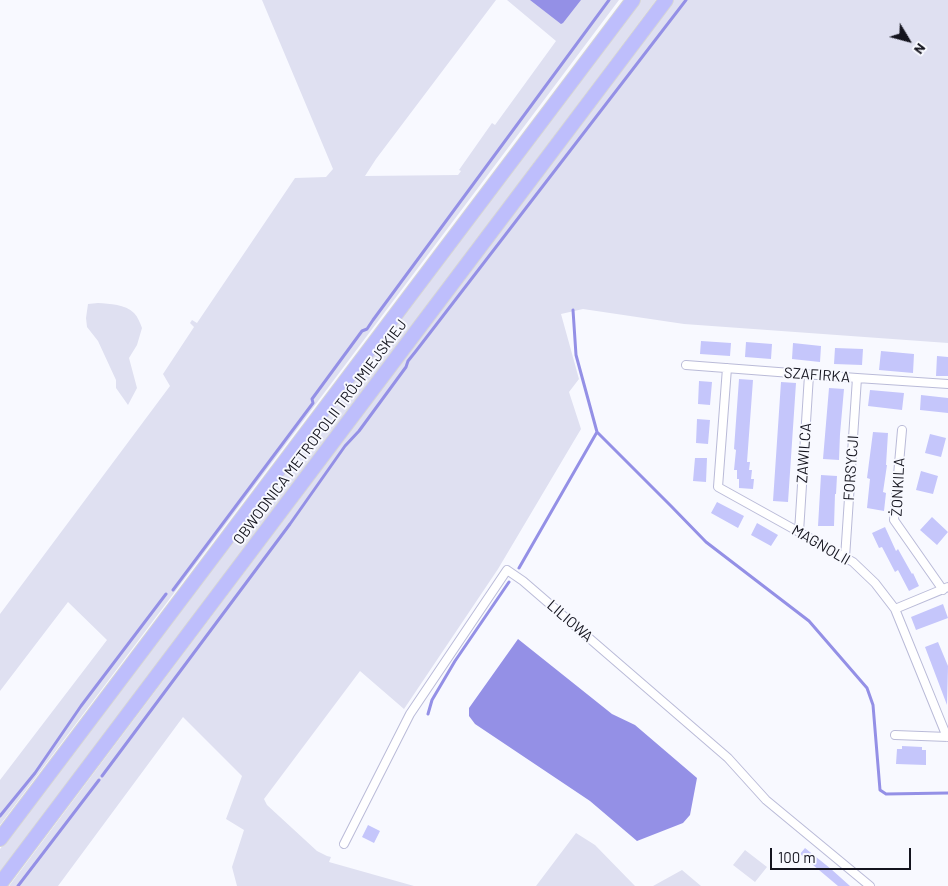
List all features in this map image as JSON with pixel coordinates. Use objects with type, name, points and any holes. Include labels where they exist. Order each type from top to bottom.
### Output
[{"type":"highway","name":"OBWODNICA METROPOLII TRÓJMIEJSKIEJ","points":[[0,839],[632,0]]},
{"type":"highway","name":"OBWODNICA METROPOLII TRÓJMIEJSKIEJ","points":[[0,884],[666,0]]},
{"type":"street","name":"SZAFIRKA","points":[[686,365],[948,384]]},
{"type":"street","name":"MAGNOLII","points":[[727,368],[718,487],[853,562],[875,583],[896,609],[948,737],[895,735]]},
{"type":"street","name":"ZAWILCA","points":[[799,532],[809,375]]},
{"type":"street","name":"FORSYCJI","points":[[845,558],[857,378]]},
{"type":"street","name":"ŻONKILA","points":[[902,430],[894,520],[945,589]]},
{"type":"street","name":"LILIOWA","points":[[344,844],[410,714],[507,570],[524,581],[728,758],[766,800],[870,886]]},
{"type":"street","points":[[896,609],[945,589]]},
{"type":"shaded area","points":[[262,0],[496,0],[365,176],[458,175],[461,171],[459,170],[492,123],[495,125],[556,41],[507,0],[619,0],[0,825],[0,780],[107,640],[68,602],[0,691],[0,614],[170,386],[163,374],[194,327],[190,323],[192,320],[197,323],[295,178],[326,177],[333,169]]},
{"type":"shaded area","points":[[530,0],[581,0],[561,24]]},
{"type":"shaded area","points":[[637,0],[656,0],[0,875],[0,849]]},
{"type":"shaded area","points":[[674,0],[948,0],[948,343],[684,324],[583,309],[561,314],[579,379],[569,392],[581,429],[498,569],[404,709],[360,671],[264,799],[267,805],[317,851],[331,857],[329,862],[414,886],[237,886],[232,867],[244,830],[226,819],[242,776],[183,717],[58,886],[9,886]]},
{"type":"shaded area","points":[[88,304],[117,305],[130,310],[137,316],[142,328],[137,345],[129,358],[137,388],[128,405],[116,388],[116,380],[98,341],[87,327]]},
{"type":"shaded area","points":[[518,639],[612,714],[635,725],[697,778],[690,815],[683,823],[637,841],[590,801],[475,724],[469,716],[469,708]]},
{"type":"shaded area","points":[[576,833],[595,845],[635,886],[536,886]]},
{"type":"shaded area","points":[[745,850],[767,867],[755,882],[733,865]]},
{"type":"shaded area","points":[[682,870],[701,886],[653,886]]},
{"type":"building","points":[[701,341],[731,343],[730,356],[700,354]]},
{"type":"building","points":[[746,342],[772,344],[771,359],[745,357]]},
{"type":"building","points":[[793,343],[821,346],[820,362],[792,359]]},
{"type":"building","points":[[835,348],[863,349],[862,365],[834,364]]},
{"type":"building","points":[[881,351],[914,354],[913,373],[879,370]]},
{"type":"building","points":[[937,356],[948,357],[948,376],[936,376]]},
{"type":"building","points":[[739,379],[753,380],[747,462],[750,462],[749,470],[752,470],[751,479],[754,479],[753,489],[739,488],[737,470],[734,470]]},
{"type":"building","points":[[699,381],[712,382],[710,405],[698,404]]},
{"type":"building","points":[[781,382],[796,383],[788,502],[773,501]]},
{"type":"building","points":[[829,388],[844,389],[839,460],[823,459]]},
{"type":"building","points":[[870,390],[904,393],[902,410],[868,406]]},
{"type":"building","points":[[921,395],[948,398],[948,413],[920,410]]},
{"type":"building","points":[[697,419],[710,420],[708,444],[696,443]]},
{"type":"building","points":[[873,432],[888,433],[887,465],[883,492],[886,493],[884,511],[867,508],[870,479],[867,478]]},
{"type":"building","points":[[930,434],[946,438],[941,457],[925,453]]},
{"type":"building","points":[[695,458],[707,458],[706,482],[693,481]]},
{"type":"building","points":[[921,471],[938,476],[933,494],[916,490]]},
{"type":"building","points":[[821,475],[837,476],[834,526],[818,526]]},
{"type":"building","points":[[717,502],[744,516],[738,528],[711,513]]},
{"type":"building","points":[[932,517],[948,532],[937,545],[920,530]]},
{"type":"building","points":[[757,523],[778,535],[771,546],[751,535]]},
{"type":"building","points":[[885,527],[896,551],[898,549],[919,586],[909,591],[898,570],[895,572],[882,547],[879,548],[872,533]]},
{"type":"building","points":[[943,604],[948,618],[916,630],[911,617]]},
{"type":"building","points":[[938,642],[948,666],[947,705],[925,647]]},
{"type":"building","points":[[902,746],[922,747],[922,750],[926,750],[926,765],[896,764],[897,749],[902,749]]},
{"type":"building","points":[[368,825],[380,831],[374,843],[362,837]]},
{"type":"building","points":[[805,848],[850,886],[838,886],[800,854]]},
{"type":"waterway","points":[[173,590],[313,403],[312,399],[362,331],[367,329],[609,0]]},
{"type":"waterway","points":[[102,776],[290,524],[345,446],[359,431],[406,367],[408,361],[686,0]]},
{"type":"waterway","points":[[519,568],[597,432],[576,355],[573,310]]},
{"type":"waterway","points":[[597,432],[706,542],[809,621],[867,688],[873,705],[880,790],[886,794],[948,793]]},
{"type":"waterway","points":[[428,714],[432,700],[455,661],[509,582]]},
{"type":"waterway","points":[[0,816],[35,773],[81,706],[166,594]]},
{"type":"waterway","points":[[18,886],[99,780]]}]
